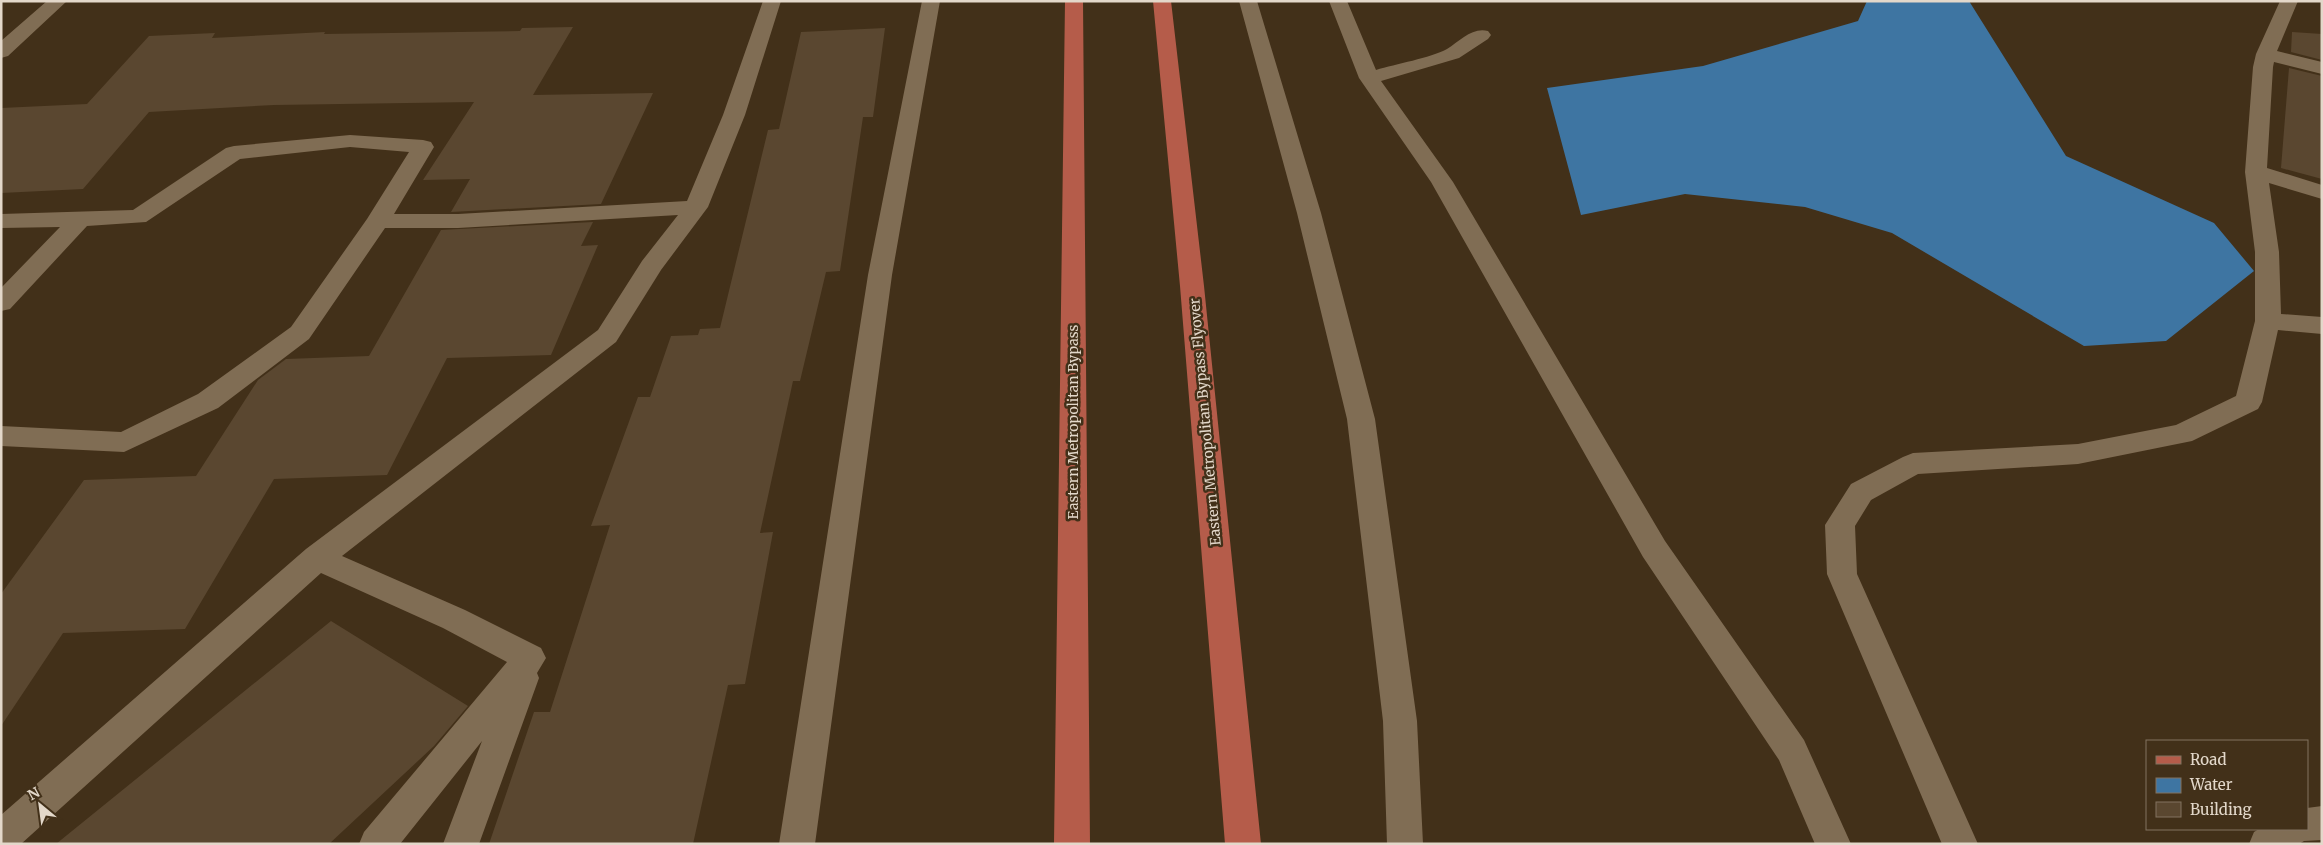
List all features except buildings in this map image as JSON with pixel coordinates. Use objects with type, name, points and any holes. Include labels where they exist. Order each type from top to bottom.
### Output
[{"type":"main road","name":"Eastern Metropolitan Bypass","points":[[1072,844],[1074,1]]},
{"type":"main road","name":"Eastern Metropolitan Bypass Flyover","points":[[1162,1],[1192,286],[1243,844]]},
{"type":"street","points":[[1,52],[58,1]]},
{"type":"street","points":[[1,838],[318,558],[607,336],[651,266],[696,207],[734,115],[772,1]]},
{"type":"street","points":[[798,844],[880,275],[931,1]]},
{"type":"street","points":[[1248,1],[1309,213],[1361,419],[1400,721],[1405,844]]},
{"type":"street","points":[[1338,1],[1370,78],[1442,182],[1654,549],[1792,750],[1833,844]]},
{"type":"street","points":[[1960,844],[1842,574],[1840,524],[1861,492],[1913,464],[2078,454],[2182,434],[2248,402],[2268,321],[2268,252],[2256,172],[2266,54],[2289,1]]},
{"type":"street","points":[[1370,78],[1452,54],[1481,35]]},
{"type":"street","points":[[2266,54],[2322,68]]},
{"type":"street","points":[[1,221],[138,217],[188,186],[234,153],[350,141],[422,147],[378,221],[300,333],[208,400],[124,442],[1,436]]},
{"type":"street","points":[[2256,172],[2322,192]]},
{"type":"street","points":[[378,221],[458,222],[696,207]]},
{"type":"street","points":[[1,303],[80,219]]},
{"type":"street","points":[[2268,321],[2322,326]]},
{"type":"street","points":[[318,558],[454,619],[530,658]]},
{"type":"street","points":[[377,844],[530,658]]},
{"type":"street","points":[[461,844],[530,658]]},
{"type":"street","points":[[2308,825],[2322,823]]},
{"type":"street","points":[[2267,844],[2289,830]]},
{"type":"water","points":[[1867,1],[1969,1],[2066,156],[2214,223],[2254,271],[2166,341],[2084,346],[1892,233],[1805,207],[1685,194],[1581,215],[1547,88],[1703,66],[1858,21]]}]
